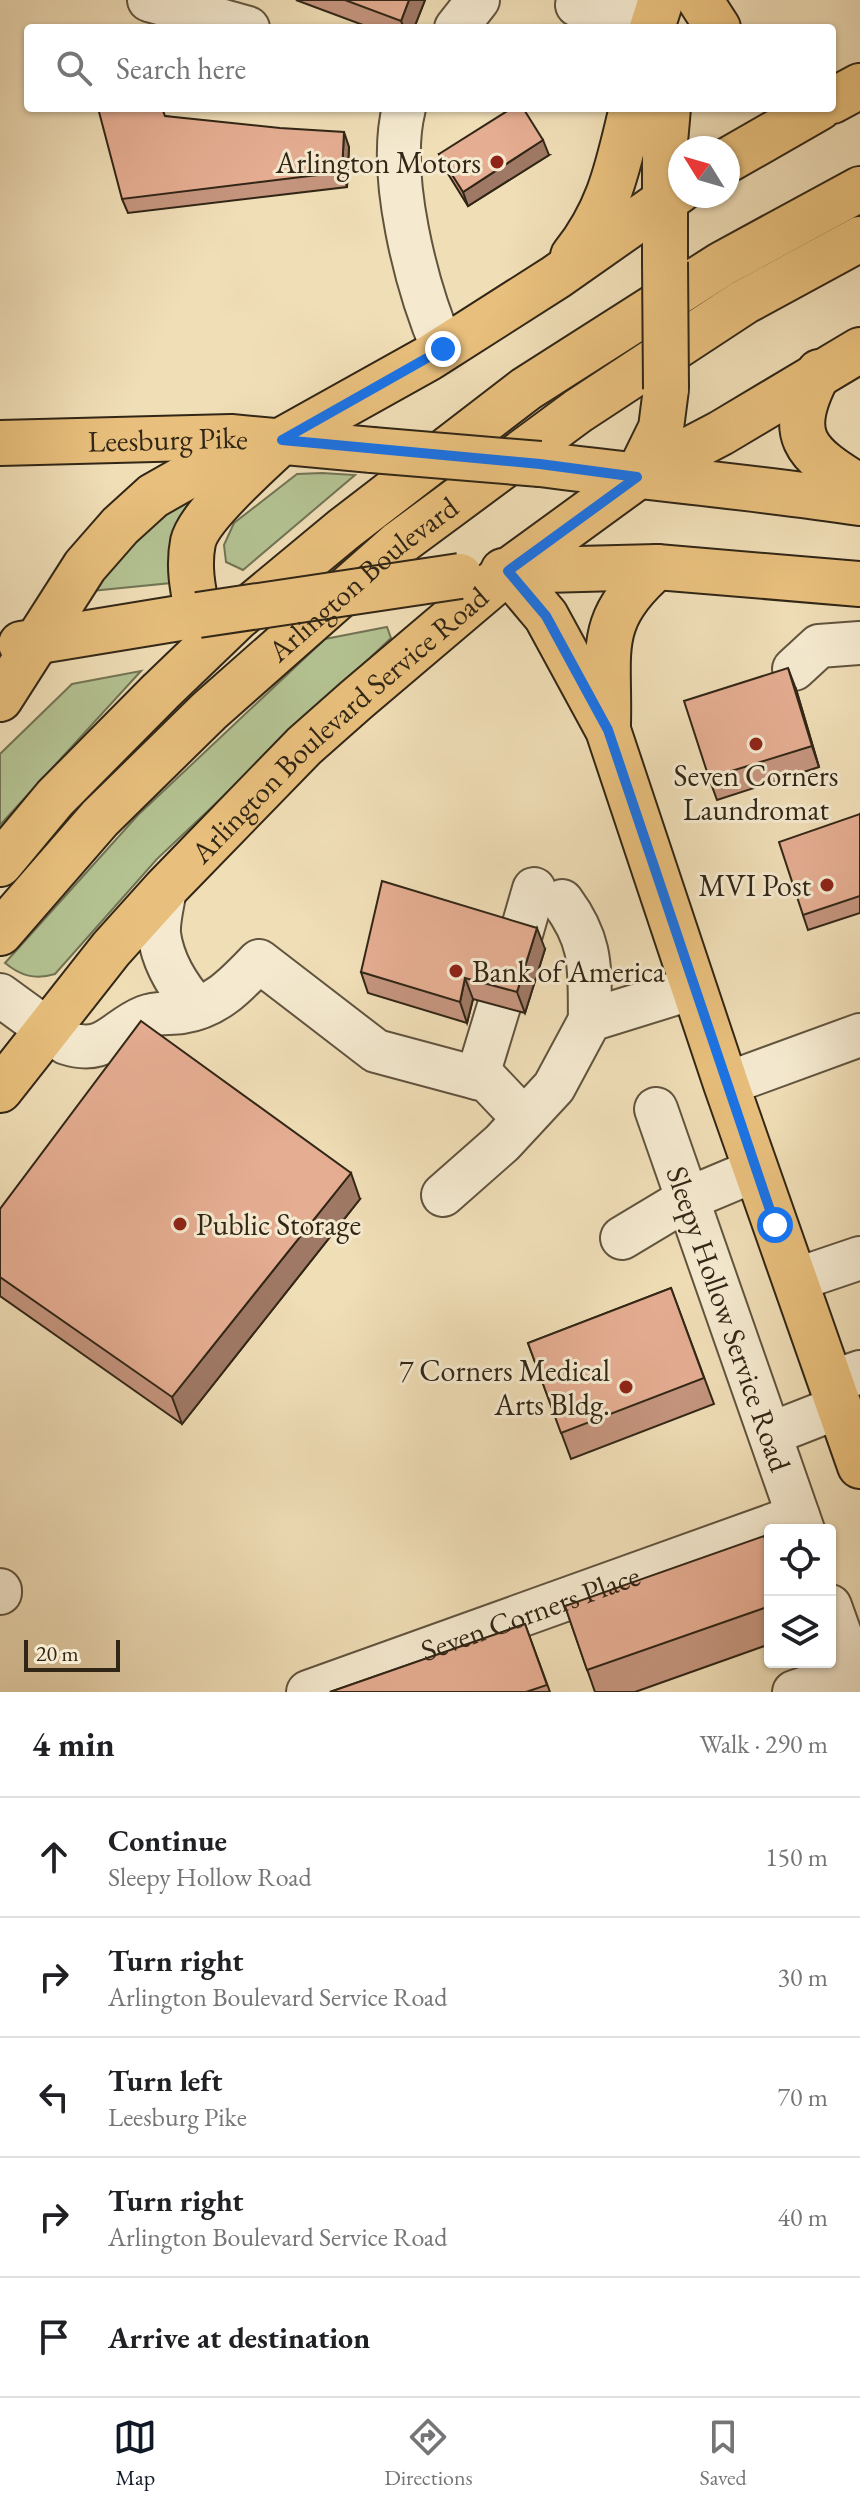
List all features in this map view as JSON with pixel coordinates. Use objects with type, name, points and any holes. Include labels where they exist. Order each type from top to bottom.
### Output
[{"type":"main road","points":[[700,0],[715,24]]},
{"type":"main road","points":[[556,277],[583,243],[611,193],[631,112]]},
{"type":"main road","points":[[668,112],[669,136]]},
{"type":"main road","points":[[740,153],[810,112]]},
{"type":"main road","name":"Arlington Boulevard","points":[[0,864],[55,798],[161,691],[238,617],[344,529],[526,389],[722,264],[860,189]]},
{"type":"main road","points":[[0,699],[19,644],[120,526],[153,496],[213,462],[282,440],[443,349],[556,277],[668,199]]},
{"type":"main road","points":[[637,477],[661,428],[666,389],[665,262],[671,208]]},
{"type":"main road","name":"Arlington Boulevard","points":[[0,933],[100,818],[209,711],[398,544],[578,411],[744,302],[860,239]]},
{"type":"main road","name":"Arlington Boulevard Service Road","points":[[0,1090],[111,949],[304,746],[508,571],[637,477],[721,433],[860,350]]},
{"type":"main road","points":[[819,372],[804,402],[801,422],[804,439],[812,454],[860,487]]},
{"type":"main road","name":"Leesburg Pike","points":[[0,443],[231,437],[282,440],[540,464],[758,488],[860,503]]},
{"type":"main road","points":[[198,615],[190,570],[194,538],[217,506],[282,440]]},
{"type":"main road","points":[[19,644],[508,571],[657,567],[860,584]]},
{"type":"main road","points":[[608,730],[607,651],[613,621],[632,589],[657,567]]},
{"type":"main road","points":[[508,571],[546,616],[608,730],[693,988],[795,1280],[843,1387],[860,1466]]},
{"type":"street","points":[[149,0],[234,24]]},
{"type":"street","points":[[459,24],[478,0]]},
{"type":"street","points":[[577,5],[665,16]]},
{"type":"street","points":[[403,112],[397,139],[403,203],[427,311],[443,349]]},
{"type":"street","points":[[794,669],[819,646],[860,643]]},
{"type":"street","points":[[165,889],[159,932],[166,961],[183,993],[197,1008]]},
{"type":"street","points":[[443,1195],[502,1143],[554,1087],[590,1020],[589,953],[578,922],[548,895],[519,941]]},
{"type":"street","points":[[0,995],[66,1043],[96,1047],[153,1013],[197,1008],[227,994],[259,961],[376,1051],[488,1081],[524,1119]]},
{"type":"street","points":[[590,1020],[693,988]]},
{"type":"street","points":[[477,1078],[499,1006]]},
{"type":"street","points":[[726,1084],[860,1035]]},
{"type":"street","name":"Sleepy Hollow Service Road","points":[[656,1109],[800,1523]]},
{"type":"street","points":[[622,1238],[687,1199],[756,1170]]},
{"type":"street","points":[[795,1280],[860,1258]]},
{"type":"street","points":[[770,1434],[843,1387]]},
{"type":"street","name":"Seven Corners Place","points":[[308,1692],[751,1532],[800,1523]]},
{"type":"street","points":[[798,1690],[857,1681],[836,1623]]},
{"type":"green space","points":[[297,474],[355,475],[243,570],[226,562],[224,545],[234,523]]},
{"type":"green space","points":[[198,491],[192,510],[171,543],[171,583],[91,591],[152,522]]},
{"type":"green space","points":[[387,627],[391,638],[157,859],[55,974],[28,976],[5,963],[138,815],[325,639]]},
{"type":"green space","points":[[141,671],[0,825],[0,754],[72,684]]},
{"type":"building","points":[[345,0],[409,0],[401,21]]},
{"type":"building","points":[[99,112],[164,112],[165,116],[344,132],[342,172],[122,199]]},
{"type":"building","name":"Arlington Motors","points":[[506,112],[526,112],[543,140],[463,192],[439,154]]},
{"type":"building","name":"Seven Corners Laundromat","points":[[788,668],[812,746],[709,778],[684,701]]},
{"type":"building","name":"MVI Post","points":[[860,814],[860,896],[803,915],[779,842]]},
{"type":"building","name":"Bank of America","points":[[382,881],[537,928],[517,992],[465,978],[460,1002],[361,972]]},
{"type":"building","name":"Public Storage","points":[[141,1021],[351,1173],[172,1397],[0,1277],[0,1209]]},
{"type":"building","name":"7 Corners Medical Arts Bldg.","points":[[671,1288],[704,1378],[561,1433],[528,1343]]},
{"type":"building","points":[[764,1536],[764,1608],[587,1670],[565,1606]]},
{"type":"building","points":[[525,1624],[547,1685],[526,1692],[330,1692]]},
{"type":"place","name":"Arlington Motors","points":[[497,162]]},
{"type":"place","name":"Seven Corners Laundromat","points":[[756,744]]},
{"type":"place","name":"MVI Post","points":[[827,885]]},
{"type":"place","name":"Bank of America","points":[[456,971]]},
{"type":"place","name":"Public Storage","points":[[180,1224]]},
{"type":"place","name":"7 Corners Medical Arts Bldg.","points":[[626,1387]]},
{"type":"route","points":[[443,349],[282,440],[540,464],[637,477],[508,571],[546,616],[608,730],[775,1225]]}]
